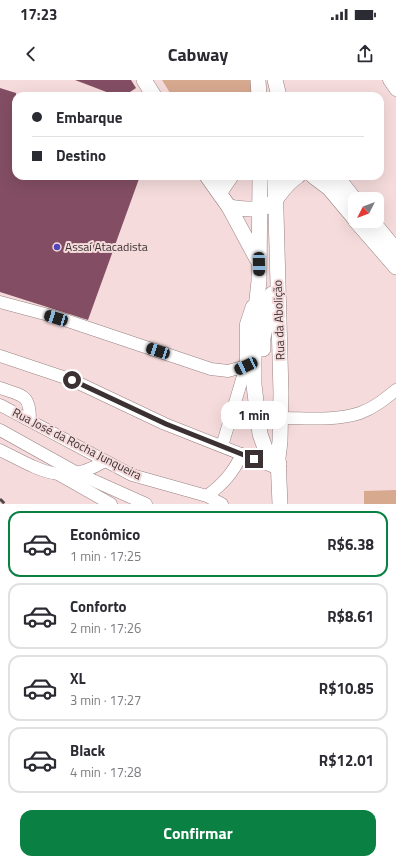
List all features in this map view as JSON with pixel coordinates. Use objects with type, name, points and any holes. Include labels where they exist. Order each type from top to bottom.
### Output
[{"type":"main road","points":[[144,80],[152,92]]},
{"type":"main road","points":[[258,80],[259,92]]},
{"type":"main road","points":[[273,92],[274,80]]},
{"type":"main road","points":[[274,80],[278,92]]},
{"type":"main road","points":[[210,180],[229,206],[250,242],[259,264]]},
{"type":"main road","points":[[220,192],[228,180]]},
{"type":"main road","name":"Rua da Abolição","points":[[260,180],[258,298],[254,327],[253,353],[256,411],[266,450],[278,464]]},
{"type":"main road","name":"Rua da Abolição","points":[[275,180],[281,418],[278,464],[280,504]]},
{"type":"main road","points":[[229,206],[259,209],[275,201],[291,180]]},
{"type":"main road","points":[[318,180],[329,188],[348,211]]},
{"type":"main road","points":[[339,180],[349,192]]},
{"type":"main road","points":[[276,222],[273,230],[272,294],[263,338],[262,391],[266,434],[278,464]]},
{"type":"main road","points":[[363,228],[396,267]]},
{"type":"main road","points":[[378,228],[396,250]]},
{"type":"street","points":[[389,80],[396,90]]},
{"type":"street","points":[[222,446],[246,366],[246,324],[258,298]]},
{"type":"street","points":[[0,302],[56,318],[211,368],[228,372],[246,366]]},
{"type":"street","points":[[0,356],[72,380],[166,424],[242,454],[278,464]]},
{"type":"street","points":[[0,388],[21,395],[27,400],[30,405],[30,420]]},
{"type":"street","points":[[281,418],[344,417],[361,413],[378,404],[396,390]]},
{"type":"street","name":"Rua José da Rocha Junqueira","points":[[0,405],[105,461],[151,482],[207,496],[222,504]]},
{"type":"street","points":[[0,430],[79,474],[146,504]]},
{"type":"street","points":[[0,450],[41,471],[57,474],[79,474],[90,470],[105,461]]},
{"type":"street","points":[[207,496],[225,482],[242,454]]},
{"type":"street","points":[[57,474],[111,504]]},
{"type":"shaded area","points":[[162,80],[255,80],[256,92],[170,92]]},
{"type":"shaded area","points":[[396,490],[396,504],[364,504],[364,491]]},
{"type":"building","points":[[75,80],[131,80],[136,88],[130,92],[106,92]]},
{"type":"building","name":"Assaí Atacadista","points":[[0,88],[13,92],[12,180],[139,180],[88,320],[0,292]]},
{"type":"railway","points":[[0,499],[5,504]]},
{"type":"place","name":"Assaí Atacadista","points":[[57,247]]},
{"type":"route","points":[[72,380],[166,424],[254,459]]}]
